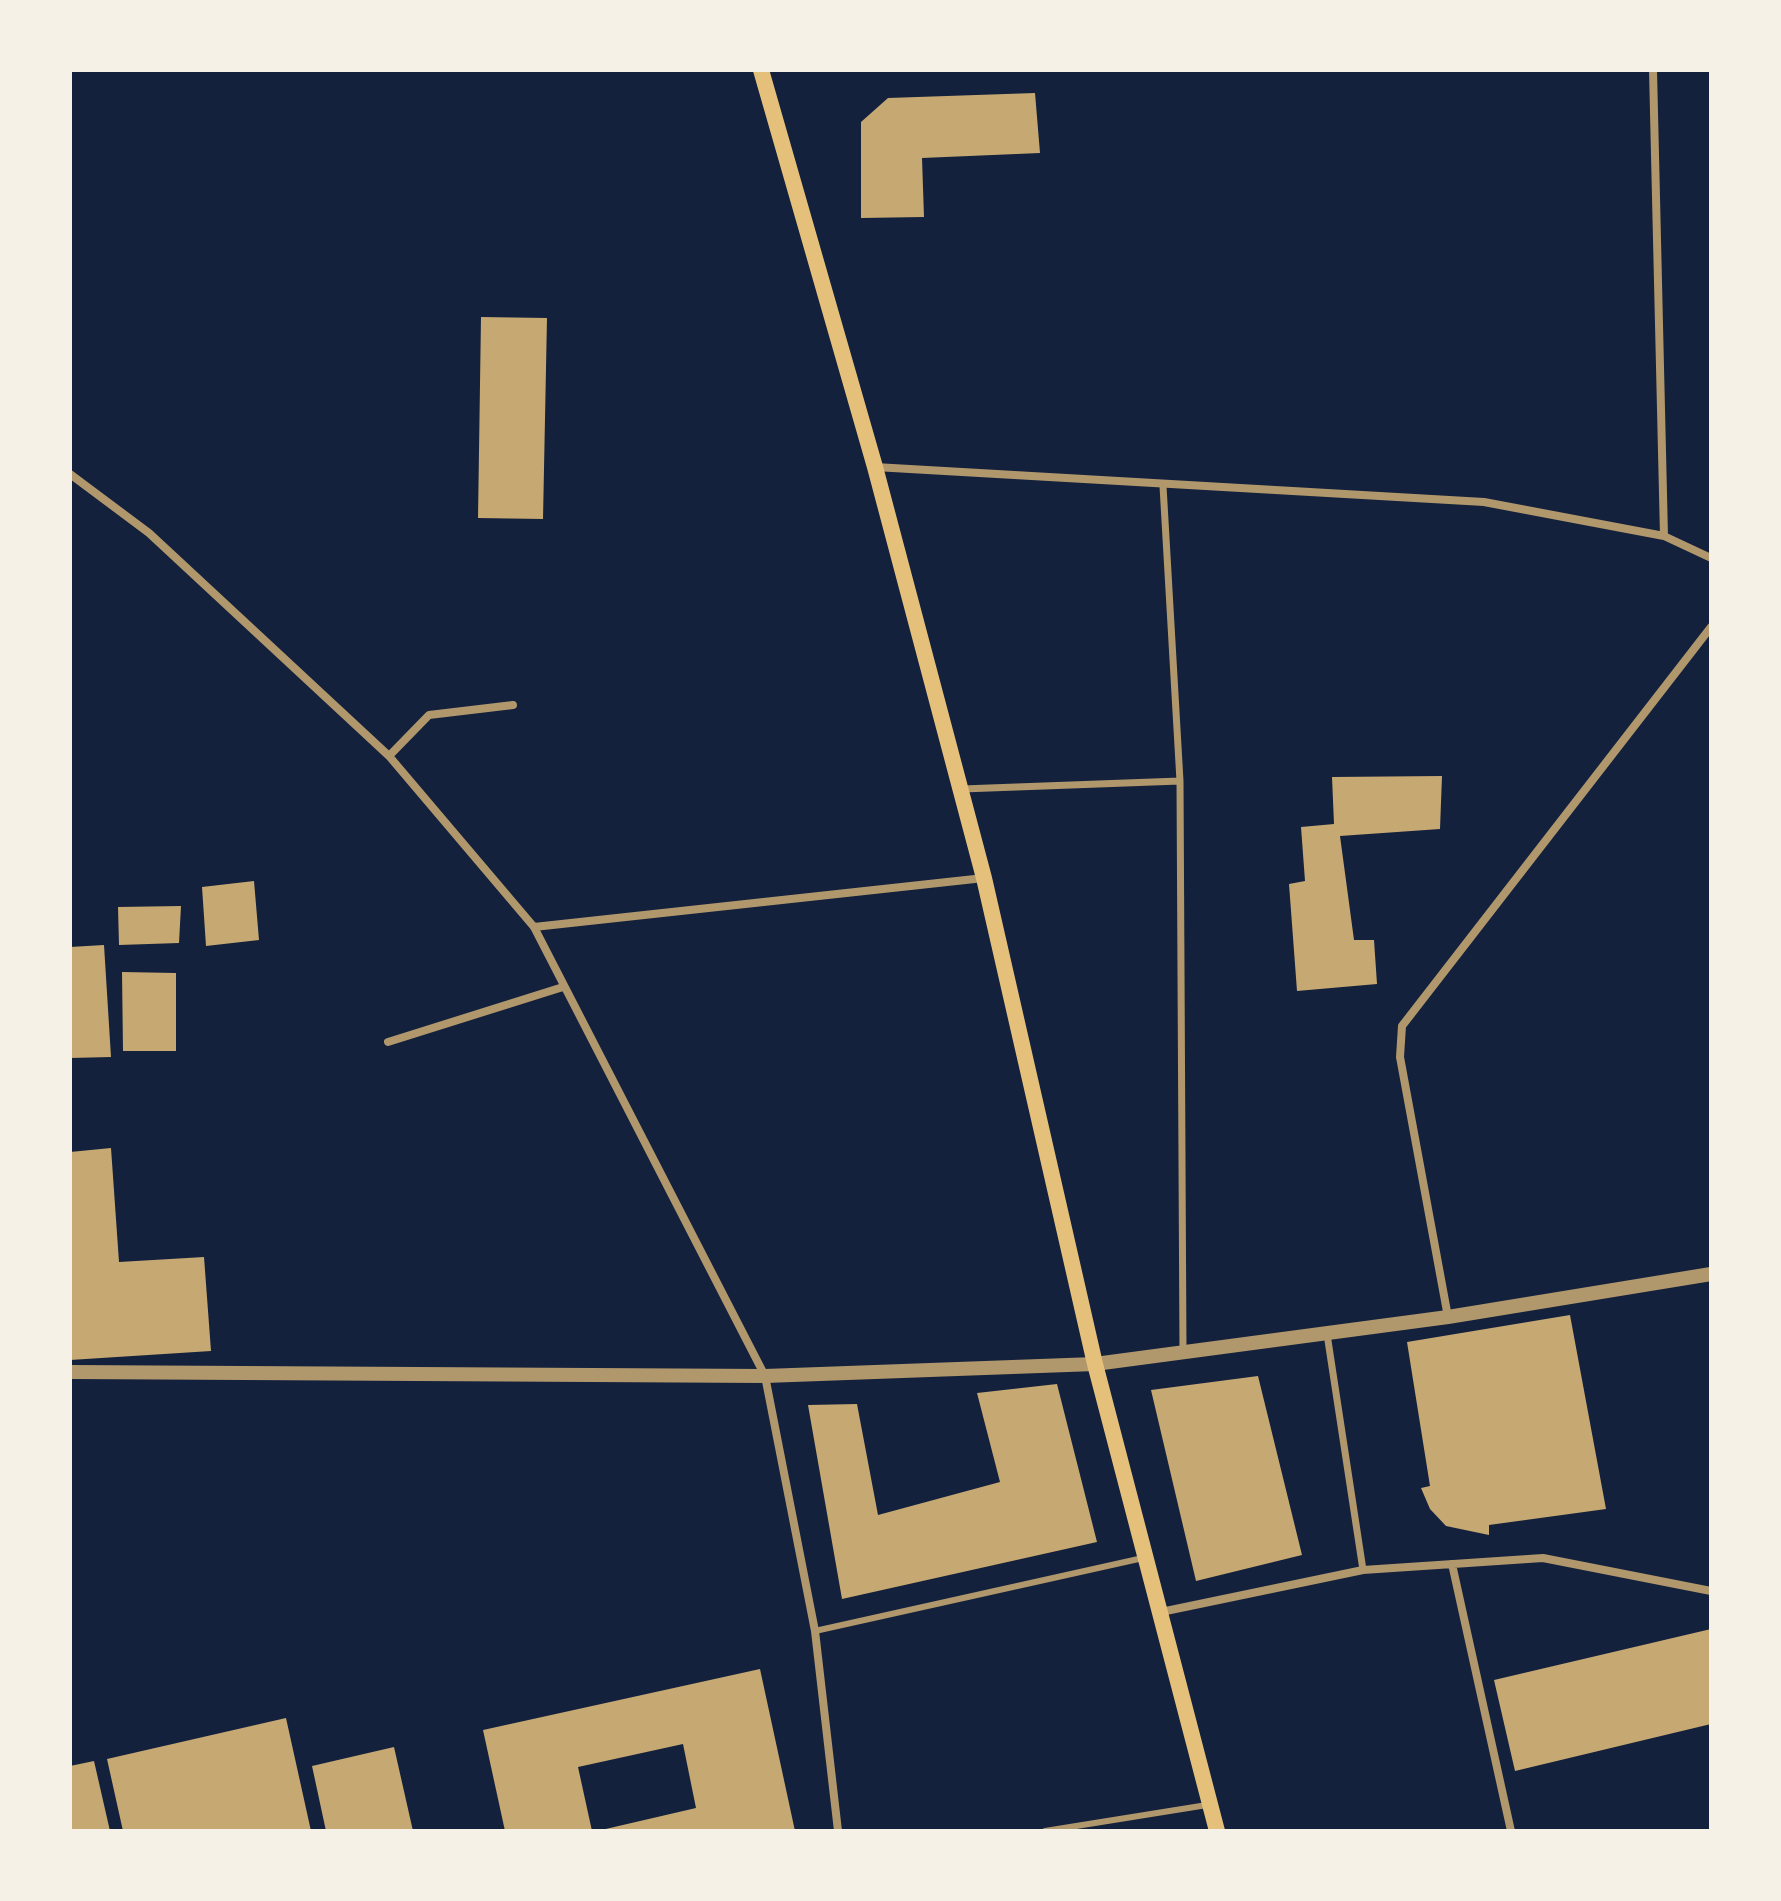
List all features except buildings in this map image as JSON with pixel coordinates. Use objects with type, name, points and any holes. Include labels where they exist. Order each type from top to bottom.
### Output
[{"type":"main road","points":[[761,70],[875,467],[984,878],[1095,1364],[1217,1831]]},
{"type":"street","points":[[1653,70],[1664,536]]},
{"type":"street","points":[[875,467],[1163,486],[1484,502],[1664,536],[1711,558]]},
{"type":"street","points":[[70,474],[149,533],[389,756],[534,927],[765,1376],[815,1631],[838,1831]]},
{"type":"street","points":[[1163,486],[1180,781],[1183,1352]]},
{"type":"street","points":[[1448,1317],[1400,1057],[1402,1026],[1711,627]]},
{"type":"street","points":[[389,756],[429,715],[513,705]]},
{"type":"street","points":[[960,789],[1180,781]]},
{"type":"street","points":[[534,927],[984,878]]},
{"type":"street","points":[[388,1042],[563,987]]},
{"type":"street","points":[[70,1372],[765,1376],[1095,1364],[1448,1317],[1711,1274]]},
{"type":"street","points":[[1327,1334],[1363,1570]]},
{"type":"street","points":[[1161,1612],[1363,1570],[1543,1558],[1711,1591]]},
{"type":"street","points":[[1452,1564],[1511,1831]]},
{"type":"lane","points":[[815,1631],[1147,1557]]},
{"type":"lane","points":[[1045,1831],[1210,1804]]}]
